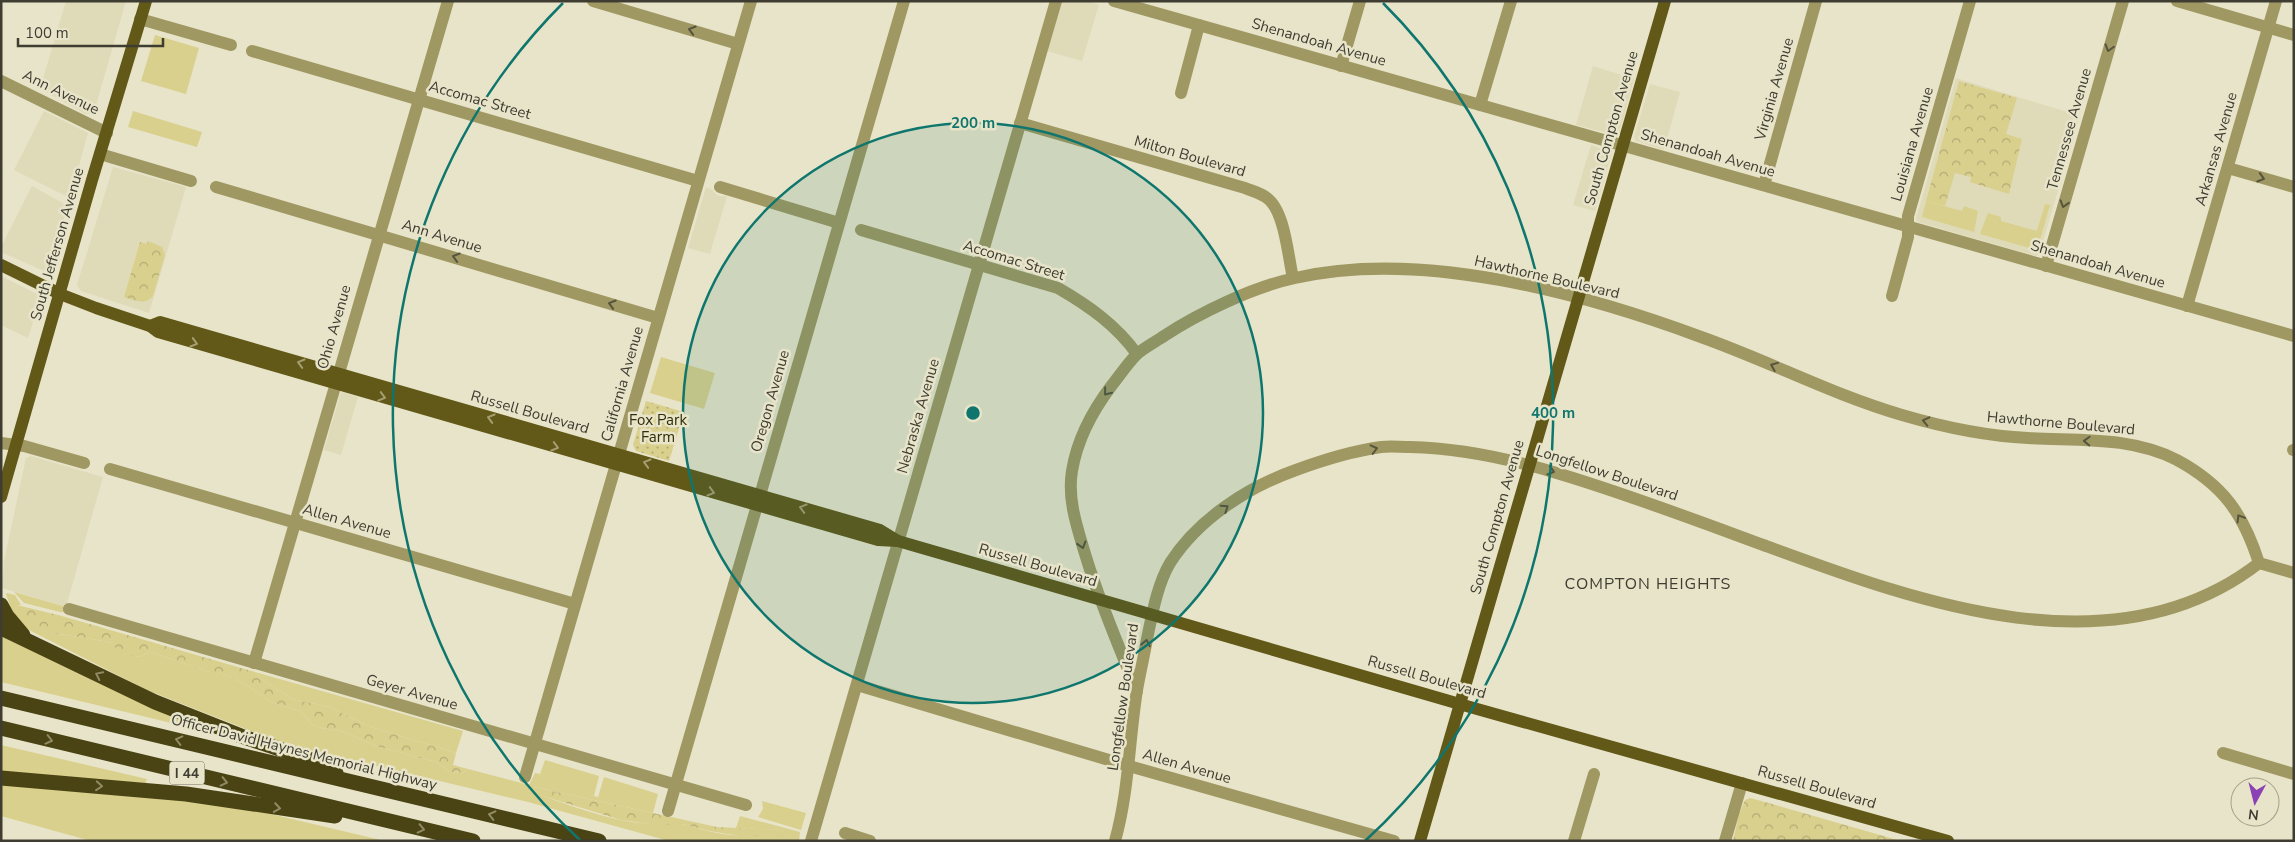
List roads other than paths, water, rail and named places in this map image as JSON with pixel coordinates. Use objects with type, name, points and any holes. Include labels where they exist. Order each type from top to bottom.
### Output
[{"type":"highway","points":[[1,604],[10,620],[30,642]]},
{"type":"highway","points":[[1,628],[193,718],[326,766],[345,780]]},
{"type":"highway","name":"Officer David Haynes Memorial Highway","points":[[1,698],[599,841]]},
{"type":"highway","name":"I 44","points":[[1,728],[473,841]]},
{"type":"highway","points":[[1,778],[144,790],[324,815],[374,817]]},
{"type":"main road","name":"South Jefferson Avenue","points":[[1,497],[146,1]]},
{"type":"main road","name":"South Compton Avenue","points":[[1420,841],[1665,1]]},
{"type":"main road","name":"Russell Boulevard","points":[[1,265],[60,294],[150,326],[158,332],[336,379],[758,500],[878,540],[898,542],[1460,704],[1948,841]]},
{"type":"street","name":"Ohio Avenue","points":[[254,663],[448,1]]},
{"type":"street","points":[[593,1],[738,44]]},
{"type":"street","name":"California Avenue","points":[[525,777],[751,1]]},
{"type":"street","name":"Oregon Avenue","points":[[668,810],[904,1]]},
{"type":"street","name":"Nebraska Avenue","points":[[811,841],[1056,1]]},
{"type":"street","name":"Shenandoah Avenue","points":[[1114,1],[2294,336]]},
{"type":"street","points":[[1341,66],[1360,1]]},
{"type":"street","points":[[1480,105],[1511,1]]},
{"type":"street","name":"Virginia Avenue","points":[[1764,185],[1816,1]]},
{"type":"street","name":"Louisiana Avenue","points":[[1892,296],[1908,236],[1908,216],[1970,1]]},
{"type":"street","name":"Tennessee Avenue","points":[[2046,266],[2123,1]]},
{"type":"street","points":[[2177,1],[2294,35]]},
{"type":"street","name":"Arkansas Avenue","points":[[2187,306],[2276,1]]},
{"type":"street","points":[[140,19],[231,45]]},
{"type":"street","points":[[1181,93],[1199,26]]},
{"type":"street","name":"Accomac Street","points":[[252,51],[698,181]]},
{"type":"street","name":"Ann Avenue","points":[[1,81],[107,133]]},
{"type":"street","name":"Milton Boulevard","points":[[1020,124],[1245,188],[1267,198],[1276,208],[1282,226],[1293,278]]},
{"type":"street","points":[[100,154],[191,181]]},
{"type":"street","points":[[2228,168],[2294,187]]},
{"type":"street","points":[[720,187],[839,223]]},
{"type":"street","name":"Ann Avenue","points":[[216,188],[379,234],[658,318]]},
{"type":"street","name":"Accomac Street","points":[[862,230],[1058,288],[1087,304],[1121,334],[1137,354]]},
{"type":"street","name":"Hawthorne Boulevard","points":[[1137,691],[1099,600],[1073,516],[1071,474],[1079,442],[1099,402],[1137,354],[1191,318],[1240,297],[1293,278],[1340,271],[1394,269],[1501,280],[1578,298],[1701,336],[1876,407],[1907,416],[1976,432],[2024,438],[2119,442],[2152,450],[2175,459],[2196,472],[2220,491],[2236,510],[2248,531],[2259,563]]},
{"type":"street","points":[[1,443],[84,463]]},
{"type":"street","name":"Longfellow Boulevard","points":[[1115,841],[1129,766],[1137,691],[1152,615],[1168,567],[1185,543],[1206,521],[1266,480],[1317,462],[1383,447],[1432,447],[1476,453],[1529,465],[1618,491],[1863,582],[1953,606],[2050,622],[2095,622],[2149,614],[2192,602],[2234,582],[2259,563]]},
{"type":"street","name":"Allen Avenue","points":[[110,469],[575,604]]},
{"type":"street","points":[[2259,563],[2294,573]]},
{"type":"street","name":"Geyer Avenue","points":[[69,609],[746,805]]},
{"type":"street","name":"Allen Avenue","points":[[856,685],[1129,766],[1394,841]]},
{"type":"street","points":[[2223,753],[2294,774]]},
{"type":"street","points":[[1574,841],[1594,774]]},
{"type":"street","points":[[1725,841],[1742,782]]},
{"type":"street","points":[[845,833],[870,841]]},
{"type":"district","name":"COMPTON HEIGHTS","points":[[1648,584]]},
{"type":"park label","name":"Fox Park Farm","points":[[658,428]]}]
